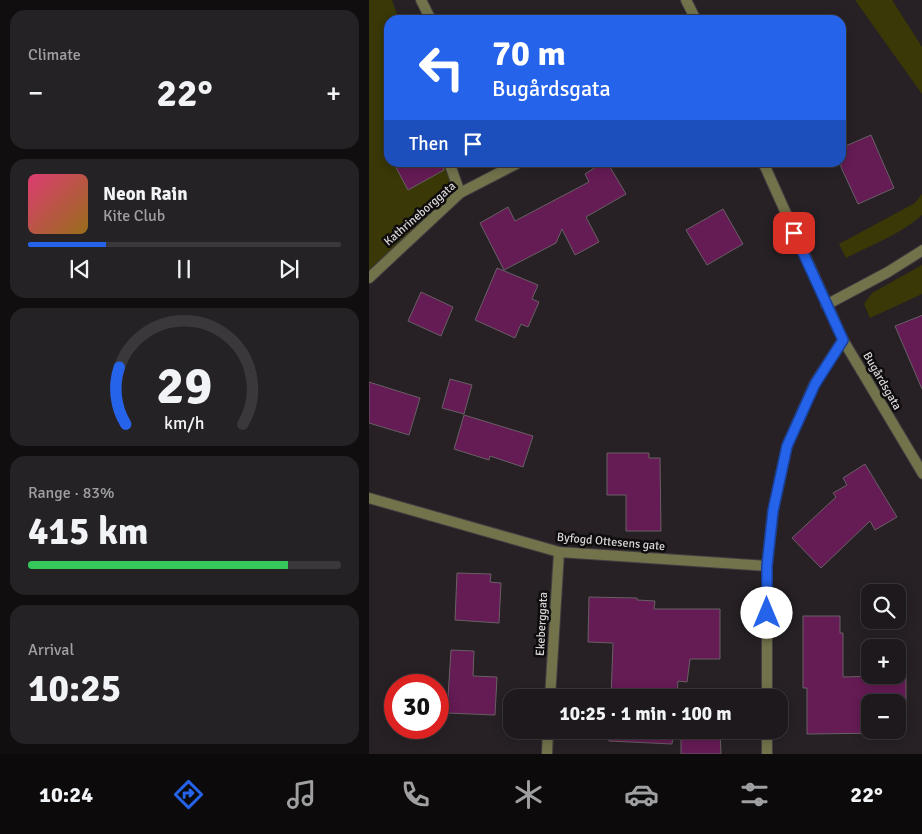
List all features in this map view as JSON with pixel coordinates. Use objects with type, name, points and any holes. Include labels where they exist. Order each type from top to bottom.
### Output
[{"type":"street","points":[[421,0],[428,15]]},
{"type":"street","points":[[686,0],[694,15]]},
{"type":"street","points":[[451,167],[460,193]]},
{"type":"street","name":"Kathrineborggata","points":[[369,278],[460,193],[510,167]]},
{"type":"street","name":"Bugårdsgata","points":[[765,167],[843,340],[922,474]]},
{"type":"street","points":[[826,305],[887,272],[922,250]]},
{"type":"street","points":[[767,689],[767,566],[773,511],[787,446],[815,384],[843,340]]},
{"type":"street","name":"Byfogd Ottesens gate","points":[[369,498],[559,552],[767,566]]},
{"type":"street","name":"Ekeberggata","points":[[551,689],[559,552]]},
{"type":"street","points":[[547,754],[548,739]]},
{"type":"street","points":[[767,739],[767,754]]},
{"type":"shaded area","points":[[369,0],[392,0],[397,15],[384,15],[384,167],[450,167],[460,193],[369,278]]},
{"type":"shaded area","points":[[855,0],[892,0],[922,47],[922,94]]},
{"type":"shaded area","points":[[922,194],[922,215],[914,222],[895,234],[846,258],[839,244],[915,203]]},
{"type":"shaded area","points":[[922,265],[922,294],[870,318],[864,304],[872,293]]},
{"type":"building","points":[[871,135],[894,188],[858,204],[841,167],[846,167],[846,146]]},
{"type":"building","points":[[396,167],[443,167],[444,170],[408,190]]},
{"type":"building","points":[[596,167],[610,167],[626,194],[586,217],[599,242],[575,255],[562,229],[556,243],[504,270],[480,223],[508,207],[515,221],[589,182],[585,174]]},
{"type":"building","points":[[723,209],[743,244],[707,265],[686,230]]},
{"type":"building","points":[[497,268],[538,285],[532,299],[539,302],[528,327],[521,324],[515,338],[475,320]]},
{"type":"building","points":[[421,292],[453,307],[441,336],[408,321]]},
{"type":"building","points":[[923,315],[923,389],[922,389],[895,326]]},
{"type":"building","points":[[450,379],[472,385],[464,414],[442,408]]},
{"type":"building","points":[[369,382],[420,398],[409,435],[369,423]]},
{"type":"building","points":[[464,415],[533,436],[523,467],[490,456],[489,460],[454,449]]},
{"type":"building","points":[[607,453],[649,453],[649,458],[660,458],[661,531],[626,531],[626,495],[607,495]]},
{"type":"building","points":[[865,464],[897,517],[875,530],[870,521],[821,568],[792,538],[836,497],[833,493],[847,485],[843,478]]},
{"type":"building","points":[[457,573],[491,574],[490,582],[501,583],[499,623],[455,620]]},
{"type":"building","points":[[589,597],[637,598],[637,600],[655,601],[654,609],[720,609],[720,659],[690,659],[687,682],[678,681],[678,689],[611,689],[613,643],[588,642]]},
{"type":"building","points":[[803,616],[840,616],[840,633],[843,633],[843,677],[861,676],[861,684],[906,684],[906,694],[861,694],[861,733],[807,734],[807,688],[803,688]]},
{"type":"building","points":[[451,650],[474,651],[473,676],[497,677],[495,715],[449,713]]},
{"type":"building","points":[[609,739],[673,739],[672,744],[609,741]]},
{"type":"building","points":[[681,739],[720,739],[721,754],[681,754]]},
{"type":"route","points":[[767,613],[767,566],[773,511],[787,446],[815,384],[843,340],[794,233]]}]
